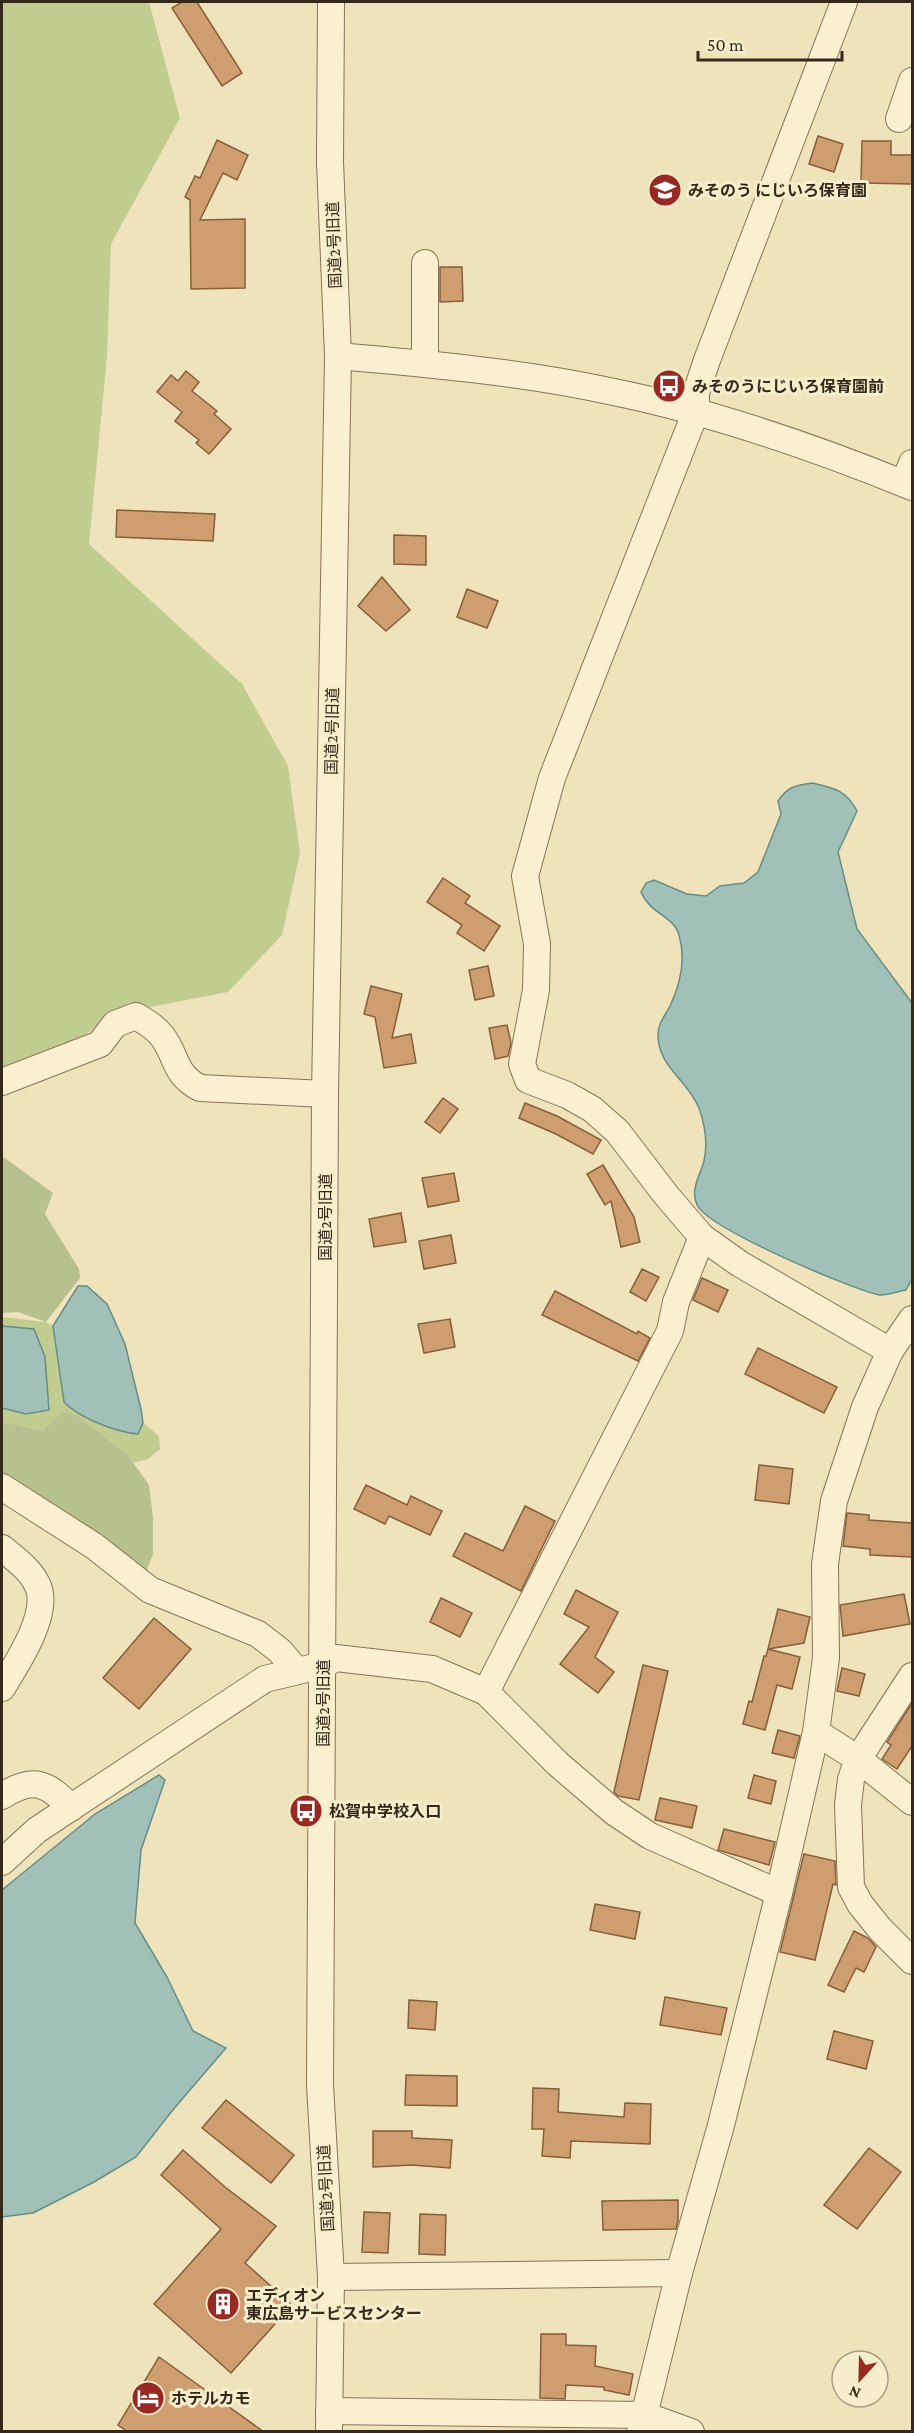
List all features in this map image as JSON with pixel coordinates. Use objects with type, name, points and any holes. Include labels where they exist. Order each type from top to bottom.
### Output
[{"type":"street","name":"国道2号旧道","points":[[329,2421],[331,2277],[320,2085],[325,1094],[338,356],[330,162],[331,2]]},
{"type":"street","points":[[844,2],[707,360],[696,393],[696,411],[552,778],[525,876],[537,944],[536,990],[522,1064],[528,1080],[567,1095],[592,1109],[617,1131],[666,1195],[702,1237],[740,1264],[890,1351]]},
{"type":"street","points":[[898,119],[912,81]]},
{"type":"street","points":[[425,263],[425,363]]},
{"type":"street","points":[[338,356],[425,363],[543,378],[610,391],[696,411],[910,478]]},
{"type":"street","points":[[2,1082],[100,1044],[115,1024],[136,1016],[151,1025],[162,1037],[185,1081],[200,1088],[325,1094]]},
{"type":"street","points":[[486,1692],[670,1331],[676,1302],[702,1237]]},
{"type":"street","points":[[642,2423],[679,2273],[720,2129],[779,1893],[816,1732],[826,1658],[825,1564],[834,1501],[865,1407],[890,1351],[911,1326]]},
{"type":"street","points":[[2,1487],[94,1546],[150,1590],[258,1634],[280,1651],[297,1671]]},
{"type":"street","points":[[2,1548],[26,1568],[39,1590],[38,1619],[2,1688]]},
{"type":"street","points":[[2,1862],[37,1830],[265,1679],[323,1665],[336,1658],[432,1669],[486,1692],[558,1764],[614,1812],[650,1836],[779,1893]]},
{"type":"street","points":[[912,1676],[858,1759],[851,1779],[848,1805],[851,1887],[860,1904],[880,1929],[912,1961]]},
{"type":"street","points":[[816,1732],[858,1759],[912,1802]]},
{"type":"street","points":[[2,1796],[20,1785],[41,1785],[59,1795],[70,1808]]},
{"type":"street","points":[[331,2277],[679,2273]]},
{"type":"street","points":[[329,2421],[642,2423],[691,2432]]},
{"type":"green space","points":[[2,2],[149,2],[180,118],[111,244],[107,356],[89,544],[242,684],[288,766],[300,853],[282,935],[228,992],[119,1013],[77,1040],[2,1071]]},
{"type":"green space","points":[[2,1156],[53,1193],[45,1214],[79,1269],[80,1278],[46,1322],[18,1312],[2,1313]]},
{"type":"green space","points":[[2,1317],[46,1322],[53,1326],[56,1335],[138,1434],[143,1423],[159,1436],[160,1449],[148,1459],[133,1463],[127,1454],[78,1416],[43,1431],[5,1422],[2,1426],[2,1408],[27,1414],[50,1406],[46,1385],[45,1357],[34,1330],[2,1326]]},
{"type":"green space","points":[[62,1412],[78,1416],[127,1454],[149,1485],[153,1517],[153,1554],[144,1577],[2,1479],[2,1426],[5,1422],[43,1431]]},
{"type":"water","points":[[812,783],[844,794],[857,811],[838,852],[857,929],[912,1003],[912,1279],[906,1290],[885,1295],[863,1290],[781,1256],[726,1228],[697,1205],[695,1188],[706,1148],[703,1121],[694,1098],[668,1065],[659,1046],[659,1027],[677,989],[682,953],[679,935],[672,923],[650,905],[641,892],[646,883],[654,880],[687,894],[706,896],[720,886],[744,883],[758,872],[781,814],[778,801],[792,788]]},
{"type":"water","points":[[78,1286],[87,1286],[107,1304],[125,1344],[141,1409],[143,1423],[138,1434],[98,1423],[64,1402],[53,1326]]},
{"type":"water","points":[[2,1326],[34,1329],[45,1357],[49,1410],[26,1414],[2,1408]]},
{"type":"water","points":[[159,1775],[165,1780],[141,1850],[135,1923],[167,1977],[193,2031],[226,2048],[136,2157],[94,2182],[33,2213],[2,2217],[2,1890],[95,1814]]},
{"type":"building","points":[[182,2],[197,2],[242,73],[222,86],[172,8]]},
{"type":"building","points":[[818,136],[843,144],[834,172],[809,164]]},
{"type":"building","points":[[217,140],[248,155],[237,180],[223,173],[200,220],[245,219],[245,288],[191,289],[190,200],[185,197],[195,176],[200,178]]},
{"type":"building","points":[[862,141],[891,141],[891,155],[912,155],[912,184],[861,183]]},
{"type":"building","points":[[440,267],[462,267],[463,301],[440,302]]},
{"type":"building","points":[[186,371],[199,382],[192,391],[217,411],[214,414],[231,429],[209,454],[196,443],[199,440],[175,421],[182,412],[157,392],[171,375],[178,381]]},
{"type":"building","points":[[117,510],[215,514],[213,541],[116,537]]},
{"type":"building","points":[[394,535],[426,536],[426,565],[394,564]]},
{"type":"building","points":[[382,577],[410,610],[386,631],[358,606]]},
{"type":"building","points":[[467,589],[498,601],[487,628],[457,617]]},
{"type":"building","points":[[443,878],[470,896],[465,903],[500,926],[484,951],[457,933],[462,925],[427,902]]},
{"type":"building","points":[[488,966],[494,996],[475,1000],[469,970]]},
{"type":"building","points":[[371,986],[402,994],[392,1038],[411,1034],[416,1063],[384,1068],[375,1017],[364,1014]]},
{"type":"building","points":[[507,1025],[511,1043],[508,1056],[495,1059],[489,1028]]},
{"type":"building","points":[[443,1098],[458,1109],[440,1133],[425,1122]]},
{"type":"building","points":[[525,1103],[557,1116],[601,1140],[593,1154],[519,1118]]},
{"type":"building","points":[[603,1165],[634,1217],[640,1242],[621,1247],[611,1201],[605,1205],[587,1174]]},
{"type":"building","points":[[454,1173],[459,1201],[428,1207],[422,1178]]},
{"type":"building","points":[[401,1213],[406,1242],[374,1247],[369,1219]]},
{"type":"building","points":[[451,1235],[456,1263],[424,1269],[419,1241]]},
{"type":"building","points":[[642,1269],[659,1277],[646,1301],[630,1292]]},
{"type":"building","points":[[702,1278],[728,1290],[718,1312],[693,1300]]},
{"type":"building","points":[[555,1291],[637,1334],[638,1331],[650,1338],[638,1361],[542,1315]]},
{"type":"building","points":[[450,1319],[455,1347],[424,1353],[418,1324]]},
{"type":"building","points":[[758,1348],[837,1387],[824,1413],[745,1374]]},
{"type":"building","points":[[759,1465],[793,1469],[789,1504],[755,1500]]},
{"type":"building","points":[[366,1485],[407,1505],[411,1496],[442,1511],[430,1535],[389,1516],[385,1524],[354,1509]]},
{"type":"building","points":[[525,1506],[555,1521],[521,1591],[453,1556],[465,1533],[503,1551]]},
{"type":"building","points":[[847,1513],[869,1515],[869,1520],[912,1523],[912,1557],[870,1555],[870,1549],[843,1546]]},
{"type":"building","points":[[576,1590],[618,1612],[595,1657],[614,1672],[598,1693],[560,1664],[589,1627],[564,1614]]},
{"type":"building","points":[[904,1594],[910,1624],[843,1636],[840,1605]]},
{"type":"building","points":[[441,1598],[472,1613],[460,1637],[430,1622]]},
{"type":"building","points":[[778,1609],[810,1617],[804,1643],[768,1649]]},
{"type":"building","points":[[154,1618],[191,1649],[139,1709],[103,1678]]},
{"type":"building","points":[[768,1649],[800,1657],[792,1689],[777,1685],[765,1730],[743,1724]]},
{"type":"building","points":[[643,1665],[668,1671],[639,1800],[618,1796],[614,1792]]},
{"type":"building","points":[[842,1668],[865,1674],[859,1696],[837,1691]]},
{"type":"building","points":[[912,1703],[912,1746],[897,1769],[882,1759],[891,1745],[887,1742]]},
{"type":"building","points":[[778,1730],[800,1736],[794,1758],[772,1753]]},
{"type":"building","points":[[754,1775],[776,1781],[771,1804],[748,1798]]},
{"type":"building","points":[[660,1798],[697,1806],[692,1828],[655,1820]]},
{"type":"building","points":[[724,1829],[775,1842],[769,1865],[718,1850]]},
{"type":"building","points":[[804,1854],[835,1861],[836,1885],[833,1884],[815,1960],[780,1952]]},
{"type":"building","points":[[595,1904],[640,1912],[635,1939],[590,1930]]},
{"type":"building","points":[[854,1931],[868,1938],[876,1947],[864,1972],[856,1968],[844,1992],[828,1985]]},
{"type":"building","points":[[665,1997],[727,2008],[721,2035],[660,2025]]},
{"type":"building","points":[[409,2000],[437,2002],[435,2030],[408,2028]]},
{"type":"building","points":[[834,2031],[873,2041],[866,2069],[827,2059]]},
{"type":"building","points":[[406,2075],[457,2076],[457,2106],[405,2105]]},
{"type":"building","points":[[533,2088],[559,2089],[558,2112],[624,2117],[625,2103],[651,2104],[650,2144],[571,2141],[570,2158],[542,2156],[544,2129],[532,2129]]},
{"type":"building","points":[[226,2100],[294,2155],[271,2183],[202,2128]]},
{"type":"building","points":[[373,2131],[412,2131],[412,2138],[452,2140],[450,2168],[412,2165],[373,2167]]},
{"type":"building","points":[[869,2148],[901,2172],[857,2229],[824,2205]]},
{"type":"building","name":"エディオン 東広島サービスセンター","points":[[183,2150],[225,2187],[276,2226],[245,2263],[292,2305],[231,2373],[154,2304],[221,2229],[161,2175]]},
{"type":"building","points":[[678,2200],[676,2229],[603,2230],[602,2201]]},
{"type":"building","points":[[364,2212],[390,2213],[388,2253],[362,2252]]},
{"type":"building","points":[[420,2214],[446,2215],[445,2255],[419,2254]]},
{"type":"building","points":[[541,2334],[566,2334],[566,2345],[596,2346],[595,2366],[633,2374],[629,2395],[604,2390],[604,2387],[566,2385],[565,2399],[540,2398]]},
{"type":"building","points":[[159,2357],[264,2432],[128,2432],[118,2425]]},
{"type":"place","name":"みそのう にじいろ保育園","points":[[665,190]]},
{"type":"place","name":"みそのうにじいろ保育園前","points":[[669,386]]},
{"type":"place","name":"松賀中学校入口","points":[[306,1811]]},
{"type":"place","name":"エディオン 東広島サービスセンター","points":[[223,2304]]},
{"type":"place","name":"ホテルカモ","points":[[148,2398]]}]
